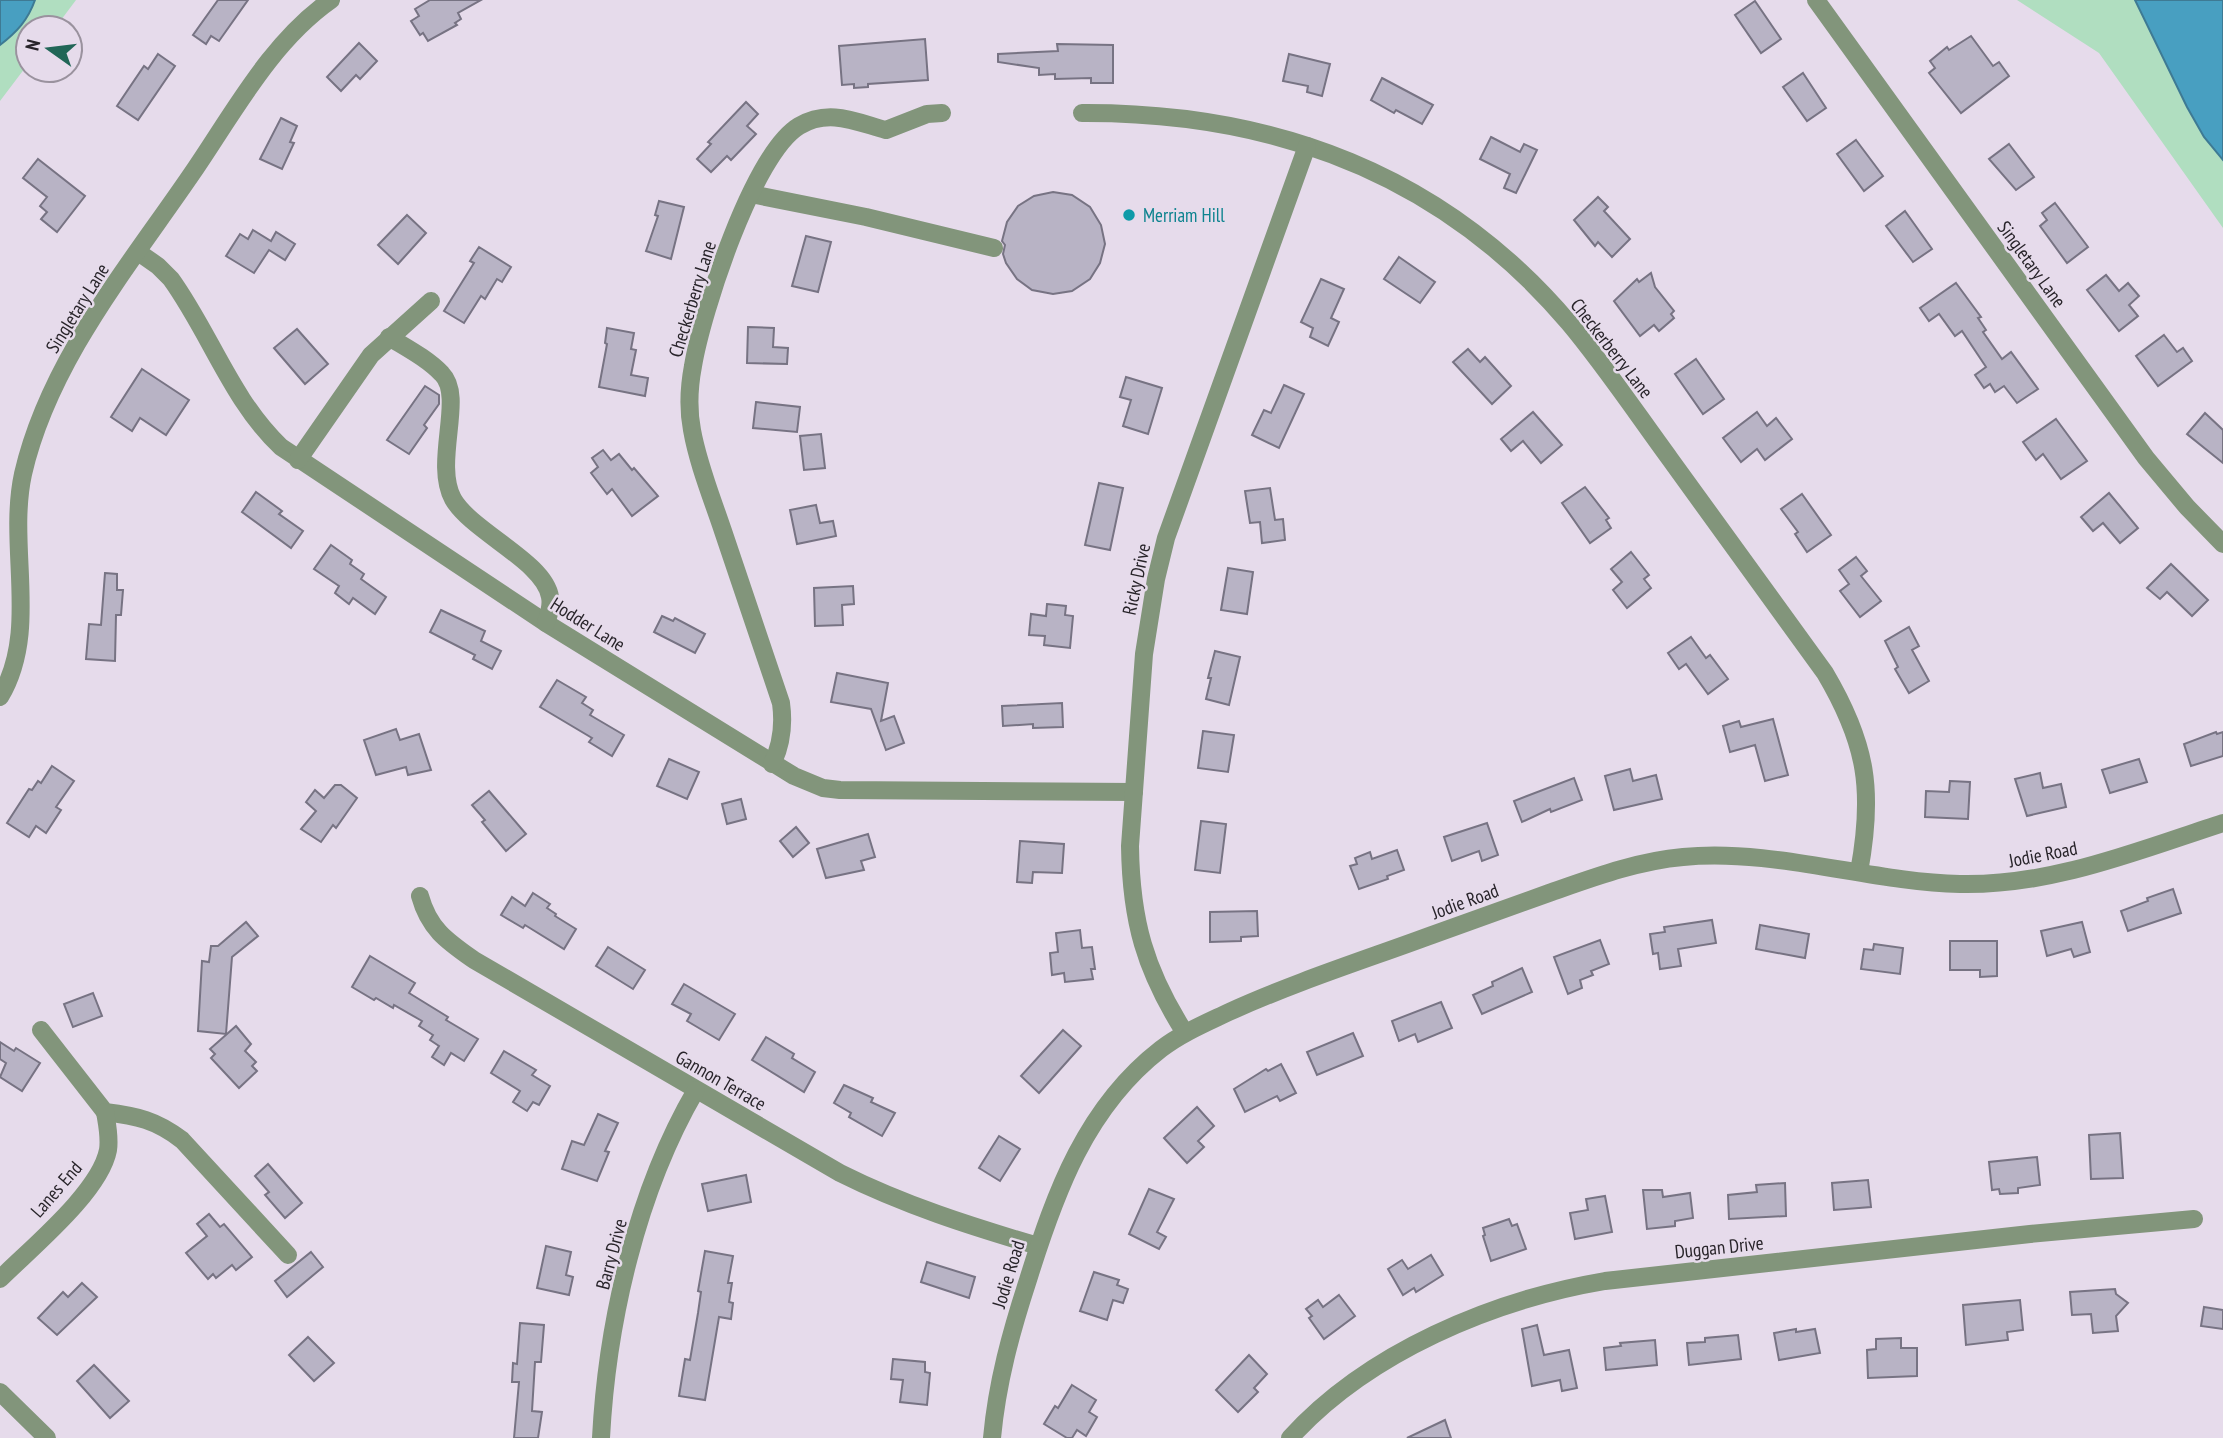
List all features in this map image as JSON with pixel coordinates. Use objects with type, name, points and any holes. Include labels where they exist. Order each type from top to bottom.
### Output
[{"type":"street","name":"Singletary Lane","points":[[0,697],[18,651],[21,612],[17,553],[18,512],[29,451],[60,374],[99,309],[263,69],[295,30],[331,0]]},
{"type":"street","name":"Singletary Lane","points":[[1816,0],[2146,458],[2187,507],[2223,544]]},
{"type":"street","name":"Checkerberry Lane","points":[[772,764],[779,750],[782,733],[781,703],[695,447],[690,405],[693,364],[704,318],[716,279],[751,194],[771,158],[791,132],[813,120],[839,117],[886,131],[927,114],[942,113]]},
{"type":"street","name":"Checkerberry Lane","points":[[1082,113],[1141,113],[1181,117],[1270,134],[1307,145],[1376,173],[1449,216],[1483,240],[1543,295],[1591,351],[1825,673],[1838,695],[1860,746],[1865,774],[1866,824],[1859,872]]},
{"type":"street","name":"Ricky Drive","points":[[1185,1033],[1157,986],[1140,934],[1131,874],[1144,654],[1156,579],[1167,538],[1307,145]]},
{"type":"street","points":[[751,194],[994,247]]},
{"type":"street","name":"Hodder Lane","points":[[138,252],[171,279],[256,420],[298,460],[546,622],[772,764],[810,783],[840,790],[1134,792]]},
{"type":"street","points":[[298,460],[358,371],[389,337],[431,301]]},
{"type":"street","points":[[389,337],[444,375],[451,397],[445,457],[448,486],[461,509],[527,564],[545,584],[551,599],[546,622]]},
{"type":"street","name":"Jodie Road","points":[[992,1438],[997,1392],[1006,1353],[1038,1246],[1063,1178],[1090,1129],[1107,1105],[1143,1065],[1185,1033],[1266,995],[1588,879],[1652,861],[1685,856],[1719,856],[1932,883],[1993,884],[2056,876],[2223,823]]},
{"type":"street","name":"Gannon Terrace","points":[[419,896],[431,924],[455,947],[840,1173],[870,1188],[944,1217],[1038,1246]]},
{"type":"street","points":[[41,1030],[105,1112],[149,1119],[182,1140],[288,1255]]},
{"type":"street","name":"Barry Drive","points":[[601,1438],[610,1353],[631,1254],[673,1134],[696,1090]]},
{"type":"street","name":"Lanes End","points":[[0,1279],[94,1183],[108,1150],[109,1131],[105,1112]]},
{"type":"street","name":"Duggan Drive","points":[[1290,1438],[1339,1393],[1410,1348],[1493,1309],[1551,1292],[1633,1278],[2030,1234],[2194,1219]]},
{"type":"street","points":[[0,1392],[47,1438]]},
{"type":"green space","points":[[0,0],[76,0],[66,14],[14,14],[14,82],[0,101]]},
{"type":"green space","points":[[2017,0],[2223,0],[2223,228],[2099,53]]},
{"type":"water","points":[[0,0],[35,0],[29,14],[14,14],[14,33],[0,45]]},
{"type":"water","points":[[2135,0],[2223,0],[2223,160],[2204,137],[2187,107]]},
{"type":"building","points":[[218,0],[248,0],[219,41],[211,36],[206,44],[193,35]]},
{"type":"building","points":[[430,0],[481,0],[458,13],[461,19],[455,23],[457,25],[428,41],[423,33],[420,35],[411,21],[419,16],[415,9]]},
{"type":"building","points":[[1755,1],[1781,39],[1761,53],[1735,15]]},
{"type":"building","points":[[1971,36],[1993,66],[1999,62],[2009,76],[1961,113],[1929,73],[1935,68],[1930,61],[1947,47],[1949,50]]},
{"type":"building","points":[[925,39],[928,80],[868,84],[868,87],[854,88],[854,84],[842,85],[839,46]]},
{"type":"building","points":[[359,43],[377,61],[360,79],[356,75],[341,91],[327,77]]},
{"type":"building","points":[[1057,44],[1113,45],[1113,83],[1091,83],[1091,78],[1055,79],[1055,74],[1039,75],[1039,68],[998,62],[998,54],[1058,51]]},
{"type":"building","points":[[158,54],[175,66],[138,120],[117,106],[144,66],[148,69]]},
{"type":"building","points":[[1289,54],[1330,64],[1322,96],[1307,92],[1308,86],[1283,81]]},
{"type":"building","points":[[1803,73],[1826,108],[1807,121],[1783,87]]},
{"type":"building","points":[[1382,78],[1433,105],[1422,124],[1371,100]]},
{"type":"building","points":[[746,102],[758,114],[747,126],[756,134],[731,160],[727,156],[711,172],[697,159],[711,144],[708,142]]},
{"type":"building","points":[[281,118],[297,126],[290,142],[294,143],[282,169],[260,159]]},
{"type":"building","points":[[1491,137],[1520,152],[1524,144],[1537,150],[1516,193],[1504,188],[1510,174],[1480,159]]},
{"type":"building","points":[[1856,140],[1883,176],[1864,191],[1837,154]]},
{"type":"building","points":[[2009,144],[2034,177],[2016,190],[1989,159]]},
{"type":"building","points":[[38,159],[85,196],[57,232],[41,219],[47,212],[40,206],[47,197],[23,178]]},
{"type":"building","points":[[1053,192],[1072,195],[1090,207],[1101,225],[1105,244],[1100,263],[1090,279],[1072,291],[1053,294],[1032,290],[1017,279],[1006,263],[1003,254],[1005,245],[1002,241],[1007,222],[1018,206],[1034,196]]},
{"type":"building","points":[[1598,197],[1608,207],[1604,211],[1630,239],[1612,257],[1598,242],[1595,246],[1574,220]]},
{"type":"building","points":[[659,201],[684,207],[671,259],[646,251],[658,216],[655,215]]},
{"type":"building","points":[[2055,203],[2088,247],[2067,263],[2040,226],[2047,220],[2042,213]]},
{"type":"building","points":[[1905,211],[1932,249],[1913,262],[1886,226]]},
{"type":"building","points":[[407,215],[426,233],[398,264],[378,245]]},
{"type":"building","points":[[253,230],[271,241],[276,232],[295,244],[285,260],[269,250],[254,273],[226,256],[240,234],[248,239]]},
{"type":"building","points":[[806,236],[831,242],[818,292],[792,286]]},
{"type":"building","points":[[479,247],[511,267],[502,282],[497,279],[485,299],[481,296],[464,323],[444,311],[474,263],[470,261]]},
{"type":"building","points":[[1399,257],[1435,282],[1420,303],[1384,279]]},
{"type":"building","points":[[1651,273],[1655,287],[1674,311],[1671,314],[1674,318],[1659,331],[1654,325],[1640,336],[1614,301],[1637,279],[1639,282]]},
{"type":"building","points":[[2106,275],[2119,291],[2128,283],[2139,296],[2129,305],[2138,316],[2119,331],[2087,290]]},
{"type":"building","points":[[1321,279],[1344,289],[1331,318],[1339,322],[1328,346],[1310,337],[1313,328],[1301,322]]},
{"type":"building","points":[[1956,283],[1981,317],[1978,318],[1986,330],[1983,332],[2002,359],[2011,352],[2038,389],[2017,403],[2004,386],[1995,392],[1990,384],[1984,388],[1975,375],[1986,367],[1962,331],[1955,336],[1939,314],[1929,321],[1920,308]]},
{"type":"building","points":[[748,327],[774,328],[773,347],[788,348],[787,364],[747,363]]},
{"type":"building","points":[[607,328],[634,333],[631,349],[636,350],[631,375],[648,378],[645,396],[599,387],[607,344]]},
{"type":"building","points":[[297,329],[328,364],[305,384],[274,348]]},
{"type":"building","points":[[2164,335],[2177,352],[2183,348],[2192,361],[2158,386],[2136,356]]},
{"type":"building","points":[[1468,349],[1480,362],[1485,357],[1511,386],[1492,404],[1453,362]]},
{"type":"building","points":[[1696,359],[1724,399],[1703,414],[1675,374]]},
{"type":"building","points":[[142,369],[189,400],[166,435],[140,418],[132,431],[111,417]]},
{"type":"building","points":[[1126,377],[1162,388],[1148,434],[1123,426],[1131,400],[1120,397]]},
{"type":"building","points":[[1284,385],[1304,394],[1279,448],[1252,435],[1264,410],[1271,413]]},
{"type":"building","points":[[425,386],[439,395],[439,404],[409,454],[387,440]]},
{"type":"building","points":[[756,402],[800,407],[797,432],[753,428]]},
{"type":"building","points":[[1533,412],[1562,445],[1541,463],[1523,441],[1511,451],[1501,439]]},
{"type":"building","points":[[1757,412],[1767,426],[1776,418],[1792,439],[1765,460],[1757,449],[1741,462],[1723,438]]},
{"type":"building","points":[[2205,413],[2223,430],[2223,463],[2187,434]]},
{"type":"building","points":[[2056,419],[2087,461],[2061,479],[2043,454],[2036,460],[2023,442]]},
{"type":"building","points":[[821,434],[825,468],[804,470],[800,436]]},
{"type":"building","points":[[603,450],[611,460],[619,454],[658,496],[632,516],[612,489],[607,494],[591,473],[598,467],[592,458]]},
{"type":"building","points":[[1099,483],[1123,488],[1110,550],[1085,545]]},
{"type":"building","points":[[1585,487],[1609,518],[1606,520],[1611,528],[1590,543],[1562,503]]},
{"type":"building","points":[[1270,488],[1275,520],[1283,519],[1285,540],[1262,543],[1260,522],[1250,523],[1245,491]]},
{"type":"building","points":[[256,492],[282,511],[279,514],[303,531],[291,548],[242,512]]},
{"type":"building","points":[[2109,493],[2138,528],[2120,543],[2103,523],[2093,531],[2081,517]]},
{"type":"building","points":[[1802,494],[1831,535],[1807,552],[1795,534],[1798,532],[1781,509]]},
{"type":"building","points":[[816,505],[820,523],[833,521],[836,536],[797,544],[790,510]]},
{"type":"building","points":[[331,545],[352,560],[350,564],[364,574],[361,579],[386,597],[375,614],[353,598],[349,604],[335,593],[339,586],[314,569]]},
{"type":"building","points":[[1631,552],[1649,575],[1644,579],[1651,588],[1627,608],[1613,590],[1622,582],[1611,569]]},
{"type":"building","points":[[1856,557],[1867,571],[1861,576],[1881,601],[1860,617],[1840,591],[1849,584],[1839,570]]},
{"type":"building","points":[[2171,564],[2208,600],[2192,616],[2167,592],[2160,599],[2147,588]]},
{"type":"building","points":[[1228,568],[1253,572],[1247,614],[1221,610]]},
{"type":"building","points":[[105,573],[117,574],[117,590],[123,590],[121,615],[116,615],[115,661],[86,659],[89,624],[101,625]]},
{"type":"building","points":[[853,586],[854,604],[842,605],[843,625],[815,626],[814,588]]},
{"type":"building","points":[[1047,604],[1066,606],[1065,615],[1073,616],[1070,648],[1044,645],[1045,636],[1029,635],[1031,614],[1046,616]]},
{"type":"building","points":[[441,610],[485,631],[481,641],[501,651],[492,669],[473,659],[475,655],[430,632]]},
{"type":"building","points":[[662,616],[673,621],[675,618],[705,634],[695,653],[654,632]]},
{"type":"building","points":[[1909,627],[1919,646],[1912,650],[1929,681],[1909,693],[1895,669],[1898,667],[1885,641]]},
{"type":"building","points":[[1691,637],[1706,658],[1710,655],[1728,679],[1708,694],[1686,664],[1679,669],[1668,653]]},
{"type":"building","points":[[1215,651],[1240,657],[1229,705],[1206,699]]},
{"type":"building","points":[[837,673],[888,683],[881,721],[894,716],[904,743],[886,750],[871,709],[831,702]]},
{"type":"building","points":[[557,680],[586,697],[582,703],[593,710],[590,715],[624,735],[612,756],[589,742],[592,738],[540,707]]},
{"type":"building","points":[[1062,703],[1063,727],[1033,728],[1033,724],[1003,726],[1002,706]]},
{"type":"building","points":[[1773,719],[1788,775],[1765,781],[1755,745],[1730,752],[1723,726],[1739,721],[1741,727]]},
{"type":"building","points":[[396,729],[400,740],[419,734],[431,770],[408,775],[406,767],[376,775],[364,740]]},
{"type":"building","points":[[1203,731],[1234,735],[1228,772],[1198,768]]},
{"type":"building","points":[[2223,732],[2223,756],[2191,766],[2184,744]]},
{"type":"building","points":[[669,759],[699,772],[687,799],[657,786]]},
{"type":"building","points":[[2139,759],[2147,782],[2110,793],[2102,770]]},
{"type":"building","points":[[52,766],[74,781],[56,807],[61,810],[46,833],[36,826],[29,837],[7,823],[29,789],[32,790],[38,781],[41,783]]},
{"type":"building","points":[[1630,769],[1633,781],[1656,775],[1662,799],[1614,810],[1605,776]]},
{"type":"building","points":[[2040,773],[2043,788],[2061,784],[2066,807],[2027,816],[2015,779]]},
{"type":"building","points":[[1574,778],[1582,800],[1551,812],[1550,809],[1522,822],[1514,801]]},
{"type":"building","points":[[1950,781],[1970,782],[1968,819],[1925,817],[1926,791],[1949,792]]},
{"type":"building","points":[[335,785],[341,785],[357,798],[336,828],[333,825],[321,842],[301,829],[316,811],[306,802],[315,790],[324,798]]},
{"type":"building","points":[[489,791],[526,834],[506,851],[472,805]]},
{"type":"building","points":[[741,799],[746,819],[727,824],[722,804]]},
{"type":"building","points":[[1201,821],[1226,824],[1220,873],[1195,870]]},
{"type":"building","points":[[1487,823],[1498,855],[1482,861],[1479,851],[1452,861],[1444,837]]},
{"type":"building","points":[[796,827],[809,843],[793,857],[780,841]]},
{"type":"building","points":[[868,834],[875,857],[861,861],[864,870],[826,878],[817,849]]},
{"type":"building","points":[[1020,841],[1064,844],[1062,873],[1033,872],[1032,883],[1017,882]]},
{"type":"building","points":[[1397,850],[1404,870],[1359,889],[1350,866],[1357,864],[1355,858],[1370,852],[1372,859]]},
{"type":"building","points":[[2173,889],[2181,913],[2128,931],[2121,911]]},
{"type":"building","points":[[533,893],[550,904],[547,908],[556,914],[555,916],[576,929],[564,949],[525,925],[523,928],[501,915],[512,897],[525,906]]},
{"type":"building","points":[[1257,911],[1258,936],[1241,937],[1241,941],[1210,942],[1210,912]]},
{"type":"building","points":[[1712,920],[1716,943],[1678,949],[1681,966],[1660,969],[1658,953],[1653,954],[1650,934],[1665,932],[1664,927]]},
{"type":"building","points":[[246,922],[258,936],[232,957],[226,1034],[198,1031],[202,961],[209,962],[211,946],[218,946]]},
{"type":"building","points":[[2082,922],[2090,952],[2074,957],[2071,949],[2047,956],[2041,931]]},
{"type":"building","points":[[1760,925],[1809,934],[1805,958],[1756,949]]},
{"type":"building","points":[[1080,930],[1082,948],[1092,947],[1095,969],[1091,969],[1093,979],[1065,982],[1064,973],[1052,975],[1050,953],[1058,952],[1056,933]]},
{"type":"building","points":[[1600,940],[1609,964],[1591,971],[1593,975],[1580,980],[1582,988],[1568,994],[1554,957]]},
{"type":"building","points":[[1950,941],[1997,941],[1997,976],[1980,977],[1980,970],[1950,970]]},
{"type":"building","points":[[1874,944],[1903,948],[1900,974],[1861,969],[1864,949],[1873,950]]},
{"type":"building","points":[[608,947],[645,970],[633,989],[596,966]]},
{"type":"building","points":[[370,956],[415,983],[409,993],[478,1039],[464,1061],[451,1053],[444,1065],[432,1057],[439,1046],[430,1040],[433,1035],[419,1026],[422,1021],[394,1005],[393,1008],[376,998],[374,1000],[352,987]]},
{"type":"building","points":[[1522,968],[1532,992],[1482,1014],[1473,995],[1493,986],[1492,982]]},
{"type":"building","points":[[684,984],[735,1014],[719,1040],[687,1021],[691,1014],[672,1004]]},
{"type":"building","points":[[93,993],[102,1016],[73,1027],[64,1004]]},
{"type":"building","points":[[1441,1002],[1452,1028],[1418,1042],[1415,1034],[1399,1041],[1392,1021]]},
{"type":"building","points":[[236,1026],[251,1044],[245,1051],[256,1062],[252,1066],[257,1071],[239,1088],[211,1058],[215,1054],[210,1049]]},
{"type":"building","points":[[1063,1030],[1081,1046],[1039,1093],[1021,1076]]},
{"type":"building","points":[[1353,1033],[1363,1056],[1317,1075],[1307,1052]]},
{"type":"building","points":[[766,1037],[794,1054],[792,1058],[815,1072],[804,1092],[752,1060]]},
{"type":"building","points":[[0,1042],[14,1051],[16,1048],[40,1063],[22,1091],[0,1077],[6,1063],[0,1059]]},
{"type":"building","points":[[504,1051],[536,1070],[532,1075],[550,1086],[539,1105],[533,1102],[527,1111],[513,1102],[520,1091],[491,1073]]},
{"type":"building","points":[[1281,1064],[1296,1093],[1280,1101],[1277,1096],[1245,1112],[1234,1089],[1266,1069],[1268,1071]]},
{"type":"building","points":[[844,1085],[873,1098],[871,1102],[895,1113],[882,1136],[849,1117],[851,1113],[834,1103]]},
{"type":"building","points":[[1197,1107],[1214,1126],[1198,1141],[1204,1147],[1187,1163],[1164,1138]]},
{"type":"building","points":[[598,1114],[618,1123],[605,1151],[609,1152],[597,1181],[562,1169],[572,1141],[584,1145]]},
{"type":"building","points":[[2120,1133],[2123,1178],[2091,1179],[2089,1135]]},
{"type":"building","points":[[999,1136],[1020,1149],[1000,1181],[979,1168]]},
{"type":"building","points":[[2037,1157],[2040,1185],[2018,1188],[2018,1193],[2000,1194],[1999,1189],[1992,1190],[1989,1162]]},
{"type":"building","points":[[268,1164],[302,1203],[285,1218],[265,1195],[269,1192],[255,1176]]},
{"type":"building","points":[[746,1175],[751,1202],[708,1211],[702,1184]]},
{"type":"building","points":[[1868,1180],[1871,1207],[1834,1210],[1832,1183]]},
{"type":"building","points":[[1785,1183],[1786,1216],[1729,1219],[1728,1195],[1757,1192],[1756,1185]]},
{"type":"building","points":[[1149,1189],[1174,1199],[1157,1232],[1166,1237],[1159,1249],[1129,1234]]},
{"type":"building","points":[[1643,1190],[1662,1190],[1663,1197],[1690,1193],[1693,1218],[1675,1221],[1675,1226],[1647,1229]]},
{"type":"building","points":[[1605,1196],[1612,1232],[1575,1239],[1570,1213],[1588,1210],[1586,1199]]},
{"type":"building","points":[[209,1214],[220,1227],[224,1224],[252,1257],[236,1270],[232,1265],[216,1278],[213,1274],[208,1279],[186,1253],[207,1236],[197,1224]]},
{"type":"building","points":[[1509,1219],[1512,1226],[1517,1224],[1526,1249],[1491,1261],[1483,1228]]},
{"type":"building","points":[[546,1246],[571,1252],[566,1275],[573,1277],[569,1295],[537,1288]]},
{"type":"building","points":[[705,1251],[733,1256],[728,1283],[732,1283],[729,1302],[733,1303],[731,1319],[719,1317],[705,1400],[679,1396],[685,1359],[690,1360]]},
{"type":"building","points":[[311,1252],[323,1267],[287,1297],[275,1281]]},
{"type":"building","points":[[1431,1255],[1443,1275],[1416,1292],[1414,1288],[1403,1295],[1388,1269],[1402,1260],[1408,1269]]},
{"type":"building","points":[[927,1262],[975,1277],[969,1298],[921,1282]]},
{"type":"building","points":[[1094,1272],[1119,1280],[1117,1285],[1128,1289],[1123,1303],[1113,1300],[1107,1320],[1080,1311]]},
{"type":"building","points":[[82,1283],[97,1297],[57,1335],[38,1318],[63,1292],[68,1297]]},
{"type":"building","points":[[2115,1289],[2116,1294],[2128,1303],[2116,1316],[2118,1331],[2093,1333],[2091,1314],[2072,1315],[2070,1292]]},
{"type":"building","points":[[1339,1295],[1355,1316],[1324,1339],[1306,1309],[1318,1300],[1323,1307]]},
{"type":"building","points":[[2020,1300],[2023,1330],[2007,1332],[2008,1340],[1966,1345],[1963,1305]]},
{"type":"building","points":[[2204,1307],[2223,1310],[2223,1329],[2201,1326]]},
{"type":"building","points":[[520,1323],[544,1325],[541,1362],[535,1362],[532,1411],[542,1412],[538,1438],[514,1438],[519,1382],[512,1382],[513,1363],[517,1364]]},
{"type":"building","points":[[1537,1325],[1544,1355],[1569,1350],[1577,1388],[1562,1391],[1560,1380],[1532,1386],[1522,1329]]},
{"type":"building","points":[[1796,1329],[1796,1332],[1815,1329],[1820,1353],[1779,1360],[1774,1333]]},
{"type":"building","points":[[1738,1335],[1741,1359],[1689,1365],[1687,1343],[1705,1342],[1705,1338]]},
{"type":"building","points":[[308,1337],[334,1363],[314,1381],[289,1355]]},
{"type":"building","points":[[1901,1338],[1901,1348],[1917,1348],[1917,1376],[1868,1378],[1867,1350],[1876,1349],[1876,1339]]},
{"type":"building","points":[[1655,1340],[1657,1365],[1606,1370],[1604,1348],[1621,1346],[1620,1343]]},
{"type":"building","points":[[1249,1355],[1267,1374],[1254,1388],[1258,1392],[1238,1412],[1216,1390]]},
{"type":"building","points":[[893,1359],[925,1362],[925,1372],[930,1373],[927,1405],[900,1402],[903,1380],[891,1379]]},
{"type":"building","points":[[94,1365],[129,1401],[110,1418],[77,1381]]},
{"type":"building","points":[[1072,1385],[1096,1400],[1089,1412],[1097,1417],[1086,1436],[1077,1430],[1072,1438],[1067,1438],[1044,1424]]},
{"type":"building","points":[[1445,1420],[1451,1438],[1407,1438]]},
{"type":"place","name":"Merriam Hill","points":[[1129,215]]}]
